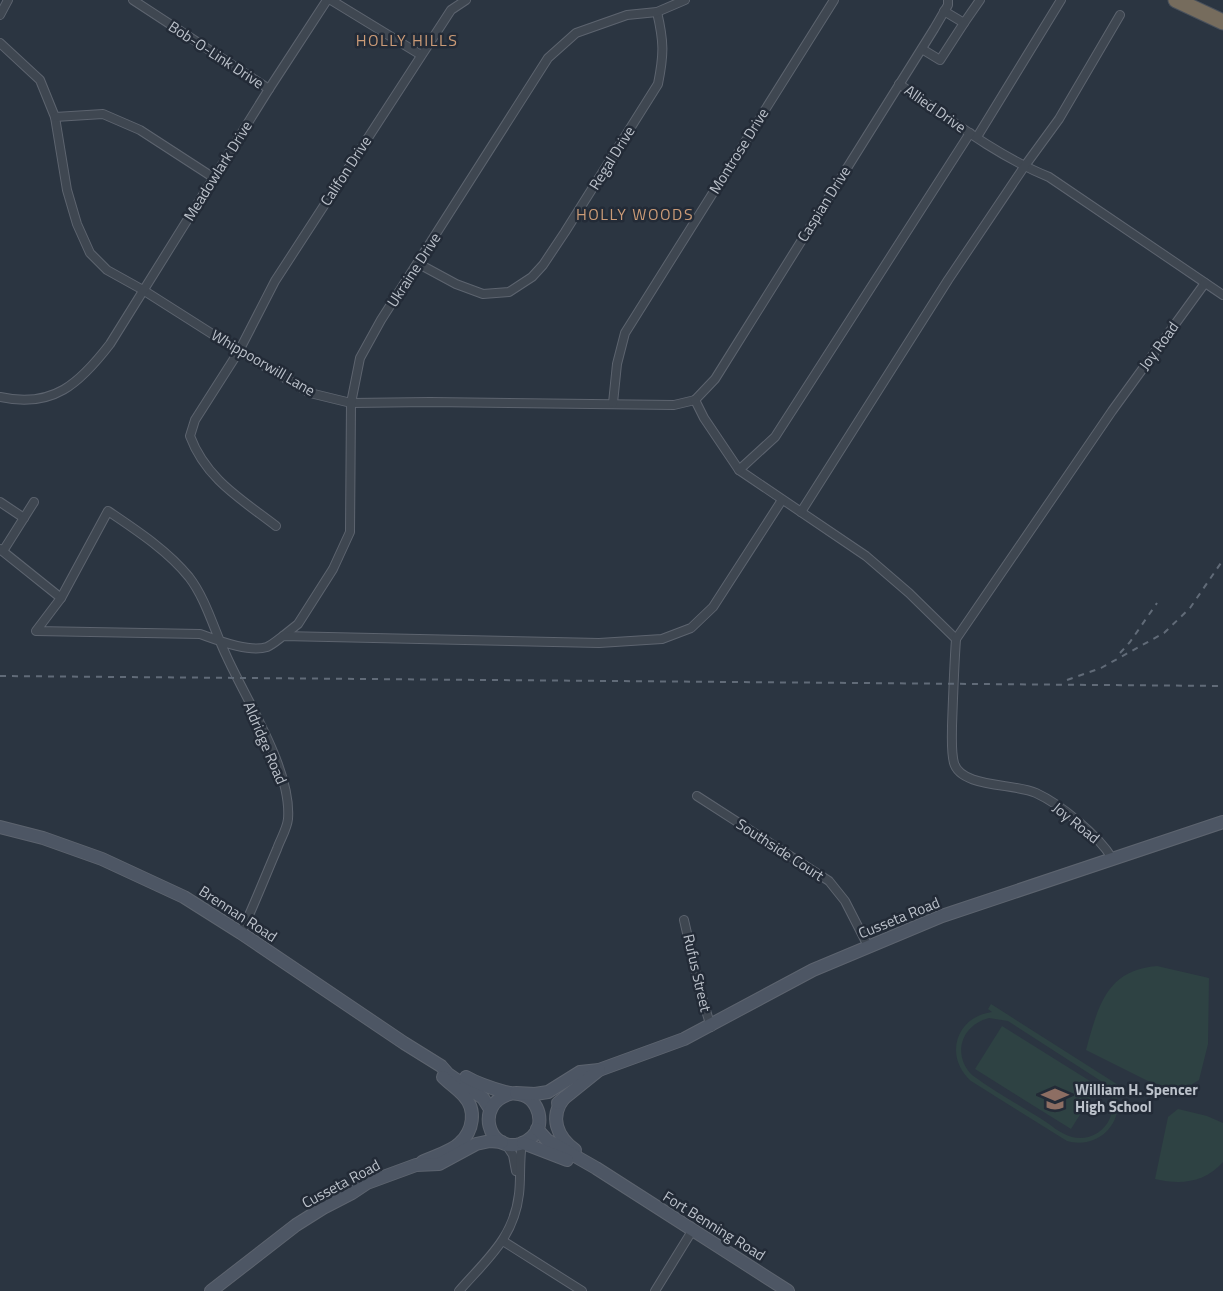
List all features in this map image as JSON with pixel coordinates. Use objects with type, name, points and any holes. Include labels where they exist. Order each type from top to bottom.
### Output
[{"type":"highway","points":[[1176,0],[1223,22]]},
{"type":"street","points":[[0,15],[8,0]]},
{"type":"street","name":"Bob-O-Link Drive","points":[[133,0],[269,89]]},
{"type":"street","points":[[329,0],[421,55]]},
{"type":"street","name":"Meadowlark Drive","points":[[0,397],[34,400],[54,396],[83,376],[110,344],[269,89],[329,0]]},
{"type":"street","name":"Califon Drive","points":[[276,526],[212,475],[196,452],[190,436],[195,420],[239,351],[275,281],[451,10],[466,0]]},
{"type":"street","name":"Ukraine Drive","points":[[283,636],[297,624],[333,569],[350,532],[351,403],[360,358],[381,320],[419,264],[548,58],[576,33],[627,15],[657,12],[685,0]]},
{"type":"street","name":"Montrose Drive","points":[[613,403],[617,364],[625,333],[834,0]]},
{"type":"street","points":[[922,49],[940,60],[980,0]]},
{"type":"street","points":[[739,470],[775,437],[1061,0]]},
{"type":"street","points":[[947,5],[964,24]]},
{"type":"street","name":"Caspian Drive","points":[[695,400],[715,379],[922,49],[947,5]]},
{"type":"street","name":"Regal Drive","points":[[419,264],[456,284],[483,294],[509,292],[532,277],[552,253],[658,84],[663,58],[663,38],[657,12]]},
{"type":"street","points":[[801,512],[948,280],[1059,119],[1120,15]]},
{"type":"street","name":"Whippoorwill Lane","points":[[0,43],[40,80],[55,117],[67,190],[77,224],[90,253],[107,270],[309,393],[351,403],[674,405],[695,400]]},
{"type":"street","name":"Allied Drive","points":[[899,84],[974,135]]},
{"type":"street","points":[[55,117],[102,114],[140,130],[213,178]]},
{"type":"street","points":[[974,135],[1024,167],[1049,177],[1223,295]]},
{"type":"street","name":"Joy Road","points":[[1112,858],[1090,832],[1046,799],[1016,786],[973,780],[964,776],[957,769],[953,762],[952,743],[956,639],[1112,411],[1205,283]]},
{"type":"street","points":[[695,400],[704,418],[739,470],[866,556],[909,593],[956,639]]},
{"type":"street","points":[[34,501],[2,550],[61,598],[36,631],[200,634],[249,648],[267,647],[283,636],[599,643],[662,639],[691,628],[712,607],[782,500]]},
{"type":"street","points":[[0,502],[24,518]]},
{"type":"street","name":"Aldridge Road","points":[[61,598],[108,511],[165,553],[190,578],[264,731],[285,787],[288,821],[241,933]]},
{"type":"street","name":"Southside Court","points":[[697,796],[829,881],[845,901],[868,946]]},
{"type":"street","name":"Cusseta Road","points":[[513,1094],[548,1092],[580,1072],[599,1070],[684,1039],[711,1027],[813,970],[942,916],[1223,822]]},
{"type":"street","name":"Brennan Road","points":[[0,827],[43,838],[123,869],[184,897],[441,1066],[448,1074],[478,1093],[489,1112]]},
{"type":"street","name":"Rufus Street","points":[[684,920],[711,1027]]},
{"type":"street","points":[[404,1043],[462,1094],[469,1103],[472,1121],[466,1135],[458,1145]]},
{"type":"street","name":"Brennan Road","points":[[441,1066],[449,1067],[478,1084],[513,1094]]},
{"type":"street","name":"Cusseta Road","points":[[538,1126],[551,1108],[599,1070]]},
{"type":"street","points":[[416,1165],[458,1145],[473,1134],[498,1099],[513,1094],[532,1101],[538,1112],[538,1126],[534,1135],[522,1143],[503,1143]]},
{"type":"street","points":[[564,1098],[557,1109],[557,1129],[567,1144],[596,1168]]},
{"type":"street","points":[[459,1291],[503,1241],[516,1214],[519,1191],[513,1155],[493,1134],[488,1122],[489,1112]]},
{"type":"street","name":"Fort Benning Road","points":[[538,1126],[547,1140],[596,1168],[788,1291]]},
{"type":"street","name":"Cusseta Road","points":[[211,1291],[277,1239],[323,1208],[367,1183],[416,1165],[439,1164],[476,1144],[490,1141],[503,1143]]},
{"type":"street","points":[[518,1177],[522,1143]]},
{"type":"street","name":"Fort Benning Road","points":[[522,1143],[555,1154],[613,1184],[623,1186]]},
{"type":"street","points":[[655,1291],[692,1231]]},
{"type":"street","points":[[503,1241],[582,1291]]},
{"type":"green space","points":[[1157,966],[1209,978],[1208,1044],[1199,1080],[1181,1091],[1148,1081],[1086,1050],[1100,1006],[1115,983],[1140,969]]},
{"type":"green space","points":[[991,1004],[1123,1088],[1121,1092],[1115,1090],[1118,1102],[1117,1113],[1107,1131],[1089,1141],[1078,1143],[1067,1141],[971,1081],[958,1061],[956,1050],[958,1039],[969,1022],[979,1015],[992,1012],[988,1009]],"holes":[[[989,1018],[1008,1021],[1104,1083],[1111,1095],[1112,1104],[1110,1118],[1104,1128],[1089,1137],[1068,1136],[972,1075],[962,1059],[962,1042],[966,1034],[979,1022]]]},
{"type":"green space","points":[[1002,1026],[1098,1086],[1071,1129],[975,1069]]},
{"type":"green space","points":[[1178,1109],[1207,1116],[1223,1123],[1223,1162],[1208,1174],[1192,1181],[1174,1182],[1155,1179],[1168,1117]]},
{"type":"railway","points":[[1067,680],[1101,668],[1164,633],[1190,608],[1223,560]]},
{"type":"railway","points":[[1120,653],[1157,603]]},
{"type":"railway","points":[[0,676],[1223,686]]},
{"type":"place","name":"William H. Spencer High School","points":[[1055,1099]]},
{"type":"district","name":"HOLLY HILLS","points":[[407,40]]},
{"type":"district","name":"HOLLY WOODS","points":[[635,214]]}]
